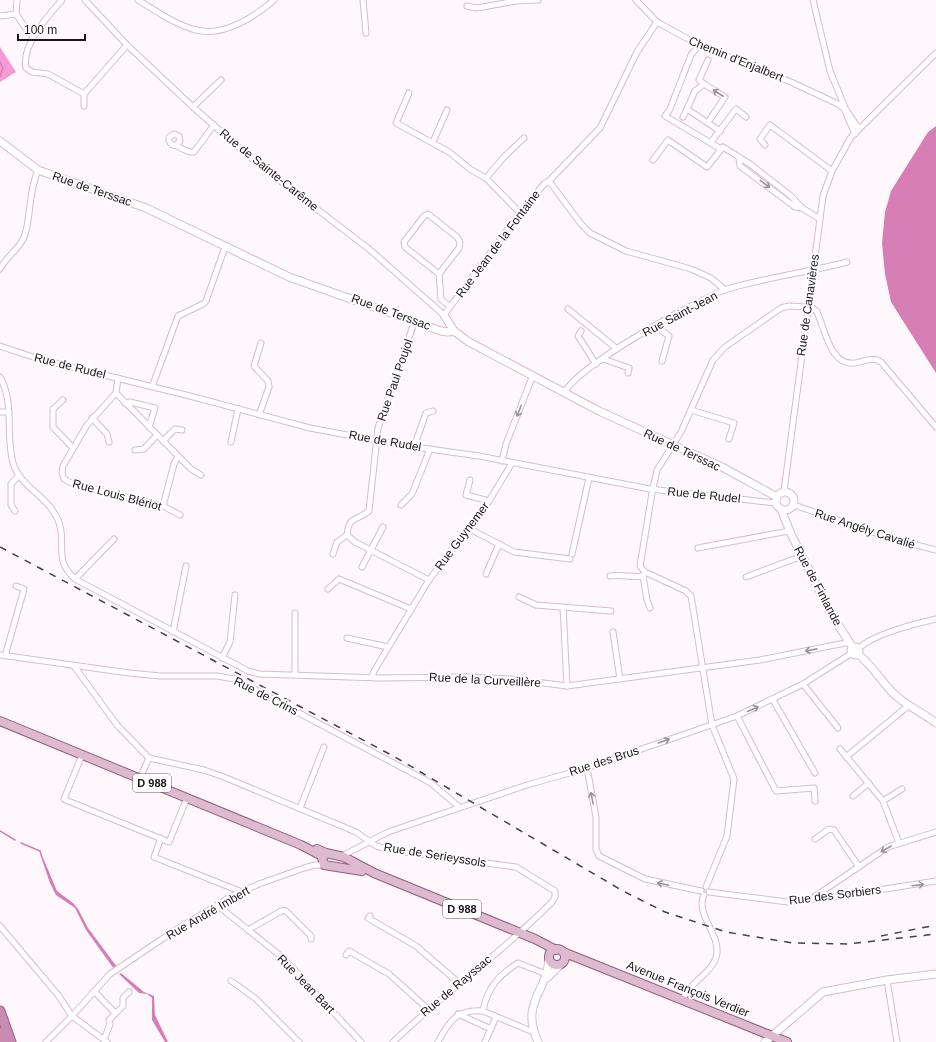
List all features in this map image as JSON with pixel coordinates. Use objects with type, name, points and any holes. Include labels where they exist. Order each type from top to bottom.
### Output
[{"type":"highway","points":[[0,1011],[11,1042]]},
{"type":"highway","points":[[0,1032],[3,1042]]},
{"type":"main road","name":"D 988","points":[[0,721],[301,845],[318,849],[324,858]]},
{"type":"main road","points":[[324,858],[346,859]]},
{"type":"main road","points":[[324,858],[346,859]]},
{"type":"main road","name":"D 988","points":[[346,859],[374,874],[521,933],[556,955]]},
{"type":"main road","name":"Avenue François Verdier","points":[[556,955],[579,958],[787,1042]]},
{"type":"street","points":[[17,0],[16,14],[29,33],[34,36]]},
{"type":"street","points":[[62,0],[44,20],[34,36],[25,59],[26,68],[32,72],[48,74],[84,94]]},
{"type":"street","name":"Rue de Sainte-Carême","points":[[85,0],[128,45],[193,108],[258,164],[369,249],[444,315]]},
{"type":"street","points":[[138,0],[179,23],[196,30],[210,31],[226,28],[257,15],[274,0]]},
{"type":"street","points":[[363,0],[366,33]]},
{"type":"street","points":[[466,6],[477,8],[516,1],[538,0]]},
{"type":"street","name":"Chemin d'Enjalbert","points":[[636,0],[657,22],[699,45],[791,82],[832,101],[845,109],[859,129]]},
{"type":"street","points":[[813,0],[830,71],[855,134]]},
{"type":"street","points":[[0,16],[16,14]]},
{"type":"street","points":[[549,181],[600,128],[637,52],[657,22]]},
{"type":"street","points":[[84,106],[84,94],[128,45]]},
{"type":"street","points":[[699,45],[691,55],[670,109],[665,116],[721,149]]},
{"type":"street","name":"Rue de Canavières","points":[[784,491],[823,196],[832,171],[841,153],[855,134],[936,53]]},
{"type":"street","points":[[708,60],[699,80],[725,97],[708,122]]},
{"type":"street","points":[[193,108],[221,80]]},
{"type":"street","points":[[683,117],[695,91],[704,84]]},
{"type":"street","points":[[409,94],[396,123],[433,142],[486,178],[520,214]]},
{"type":"street","points":[[687,109],[720,131]]},
{"type":"street","points":[[711,142],[736,109],[746,117]]},
{"type":"street","points":[[433,142],[447,110]]},
{"type":"street","points":[[765,145],[760,139],[770,125],[832,171]]},
{"type":"street","points":[[176,145],[183,150],[194,152],[214,126]]},
{"type":"street","points":[[486,178],[524,138]]},
{"type":"street","points":[[653,160],[668,140],[707,167],[721,149],[723,147],[726,148],[750,164],[791,196],[802,208],[820,220]]},
{"type":"street","name":"Rue de Terssac","points":[[0,141],[38,170],[134,203],[289,277],[415,320],[441,331],[454,331],[469,342],[599,411],[722,468],[778,503]]},
{"type":"street","points":[[739,158],[740,166],[795,207],[802,208]]},
{"type":"street","points":[[0,269],[4,261],[19,247],[26,232],[30,196],[38,170]]},
{"type":"street","name":"Rue Jean de la Fontaine","points":[[441,331],[445,320],[444,315],[520,214],[544,184],[549,181],[581,224],[590,233],[619,248],[691,269],[710,278],[725,290]]},
{"type":"street","points":[[788,201],[791,196]]},
{"type":"street","points":[[439,274],[405,247],[404,242],[424,216],[428,214],[457,237],[460,242],[459,248],[439,274],[441,299],[450,307]]},
{"type":"street","points":[[152,387],[178,316],[203,304],[206,301],[225,247]]},
{"type":"street","name":"Rue Saint-Jean","points":[[565,392],[572,382],[617,349],[691,306],[725,290],[847,262]]},
{"type":"street","points":[[650,608],[647,600],[644,574],[640,566],[652,491],[660,465],[674,446],[713,360],[720,351],[781,308],[789,306],[808,307],[817,312],[834,353],[840,361],[849,364],[870,359],[881,362],[936,427]]},
{"type":"street","points":[[568,309],[617,349]]},
{"type":"street","points":[[444,315],[454,331]]},
{"type":"street","name":"Rue Paul Poujol","points":[[347,535],[348,524],[353,519],[369,511],[378,428],[415,320]]},
{"type":"street","points":[[656,326],[670,336],[662,361]]},
{"type":"street","points":[[581,331],[578,336],[596,364]]},
{"type":"street","points":[[259,415],[269,387],[268,381],[254,366],[261,343]]},
{"type":"street","name":"Rue de Rudel","points":[[0,346],[39,359],[118,378],[296,425],[414,447],[502,461],[652,491],[778,503]]},
{"type":"street","points":[[603,359],[629,368],[628,373]]},
{"type":"street","points":[[502,461],[506,444],[533,375]]},
{"type":"street","points":[[0,377],[7,391],[10,443],[13,464],[19,475],[54,512],[58,520],[61,530],[62,562],[66,571],[74,578],[114,539]]},
{"type":"street","points":[[118,378],[116,393],[194,472],[201,475]]},
{"type":"street","name":"Rue Louis Blériot","points":[[116,393],[92,418],[73,448],[62,471],[64,479],[68,482],[163,506],[180,515]]},
{"type":"street","points":[[63,400],[53,409],[52,427],[73,448]]},
{"type":"street","points":[[125,403],[130,402],[155,408],[149,427]]},
{"type":"street","points":[[231,442],[238,409]]},
{"type":"street","points":[[690,410],[734,423],[729,438]]},
{"type":"street","points":[[414,447],[426,413],[433,411]]},
{"type":"street","points":[[0,412],[9,412]]},
{"type":"street","points":[[92,418],[107,434],[109,442]]},
{"type":"street","points":[[163,441],[175,429],[182,430]]},
{"type":"street","points":[[135,450],[144,448],[157,435]]},
{"type":"street","points":[[401,505],[412,494],[430,449]]},
{"type":"street","points":[[163,506],[174,464],[178,456]]},
{"type":"street","name":"Rue Guynemer","points":[[372,677],[388,647],[429,580],[489,501],[512,463]]},
{"type":"street","points":[[15,511],[11,505],[11,484],[19,475]]},
{"type":"street","points":[[468,528],[499,544],[521,553],[571,557],[589,478]]},
{"type":"street","points":[[470,480],[466,495],[489,501]]},
{"type":"street","points":[[787,521],[792,508],[791,495],[784,491],[778,503],[785,511],[792,508]]},
{"type":"street","name":"Rue de Finlande","points":[[778,503],[790,531],[830,612],[854,649],[893,693],[908,706],[936,723]]},
{"type":"street","name":"Rue Angély Cavalié","points":[[792,508],[890,538],[936,550]]},
{"type":"street","points":[[362,567],[383,527]]},
{"type":"street","points":[[698,548],[790,531]]},
{"type":"street","points":[[333,554],[337,542],[347,535],[355,542],[429,580]]},
{"type":"street","points":[[486,574],[499,544]]},
{"type":"street","points":[[746,577],[802,556]]},
{"type":"street","points":[[173,632],[186,566]]},
{"type":"street","points":[[610,576],[644,574],[686,591],[691,596],[713,728],[732,772],[734,787],[727,836],[701,904],[715,940],[717,953],[713,963],[684,994],[683,999]]},
{"type":"street","name":"Rue de la Curveillère","points":[[74,578],[222,658],[254,673],[372,677],[469,676],[512,679],[567,686],[702,667],[854,649]]},
{"type":"street","points":[[328,589],[339,579],[411,609]]},
{"type":"street","name":"Rue de Crins","points":[[16,586],[24,589],[3,655],[74,666],[150,675],[224,677],[240,681],[430,783],[459,807]]},
{"type":"street","points":[[222,658],[230,642],[235,595]]},
{"type":"street","points":[[519,598],[536,605],[611,611]]},
{"type":"street","points":[[563,607],[567,686]]},
{"type":"street","points":[[295,613],[295,674]]},
{"type":"street","name":"Rue des Brus","points":[[346,859],[370,841],[388,832],[527,785],[587,768],[713,728],[773,700],[802,684],[868,641],[912,625],[936,619]]},
{"type":"street","points":[[613,632],[620,679]]},
{"type":"street","points":[[347,638],[388,647]]},
{"type":"street","points":[[74,666],[117,725],[149,758],[140,778]]},
{"type":"street","points":[[802,684],[838,728]]},
{"type":"street","points":[[773,700],[815,773]]},
{"type":"street","points":[[846,757],[908,706]]},
{"type":"street","points":[[737,716],[776,791],[814,788],[815,801]]},
{"type":"street","points":[[300,808],[324,747]]},
{"type":"street","points":[[840,749],[883,801],[899,843]]},
{"type":"street","points":[[82,754],[64,799],[169,842],[187,798]]},
{"type":"street","name":"Rue de Serieyssols","points":[[149,758],[204,770],[356,832],[376,846],[391,850],[516,867],[555,891],[555,897],[521,933]]},
{"type":"street","name":"Rue des Sorbiers","points":[[587,768],[596,816],[596,849],[599,856],[645,880],[705,891],[788,902],[828,898],[936,881]]},
{"type":"street","points":[[853,796],[869,783]]},
{"type":"street","points":[[883,801],[902,789]]},
{"type":"street","points":[[815,839],[829,829],[834,830],[859,867]]},
{"type":"street","points":[[810,900],[888,847],[936,832]]},
{"type":"street","points":[[161,838],[154,858],[242,892]]},
{"type":"street","name":"Rue André Imbert","points":[[46,1042],[110,974],[171,933],[217,905],[242,892],[304,868],[324,858]]},
{"type":"street","points":[[825,890],[824,893],[828,898]]},
{"type":"street","name":"Rue Jean Bart","points":[[217,905],[282,957],[361,1042]]},
{"type":"street","points":[[248,930],[283,910],[286,911],[311,936],[311,939]]},
{"type":"street","points":[[370,916],[368,918],[416,946],[459,983]]},
{"type":"street","points":[[0,926],[58,995],[72,1016],[106,1041],[110,1024],[109,1020],[123,1006],[123,998],[129,992]]},
{"type":"street","name":"Rue de Rayssac","points":[[392,1042],[428,1009],[521,933]]},
{"type":"street","points":[[346,955],[349,951],[389,974],[428,1009]]},
{"type":"street","points":[[538,1042],[533,1032],[531,1012],[534,1000],[541,984],[556,955]]},
{"type":"street","points":[[541,984],[556,955]]},
{"type":"street","points":[[483,1011],[486,997],[494,982],[504,972],[518,963],[546,974]]},
{"type":"street","points":[[765,1042],[823,992],[887,980],[936,974]]},
{"type":"street","points":[[887,980],[897,1042]]},
{"type":"street","points":[[231,981],[255,998],[299,1042]]},
{"type":"street","points":[[94,991],[115,1013]]},
{"type":"street","points":[[438,1042],[448,1025],[458,1014],[470,1011],[483,1011],[533,1032]]},
{"type":"street","points":[[458,1014],[491,1029]]},
{"type":"street","points":[[485,1042],[496,1017]]},
{"type":"shaded area","points":[[0,47],[16,72],[0,82]]},
{"type":"shaded area","points":[[936,126],[936,373],[891,302],[885,274],[882,243],[885,212],[891,191],[928,132]]},
{"type":"shaded area","points":[[41,853],[57,891],[73,903],[78,909],[88,928],[117,967],[114,969],[86,930],[75,908],[56,895],[50,883],[40,854]]},
{"type":"shaded area","points":[[121,973],[144,992],[154,996],[155,1015],[168,1042],[165,1042],[152,1020],[152,998],[147,994],[139,993],[119,974]]},
{"type":"waterway","points":[[0,62],[3,68],[0,76]]},
{"type":"waterway","points":[[0,831],[15,840]]},
{"type":"waterway","points":[[21,843],[40,851],[41,854]]},
{"type":"railway","points":[[0,547],[395,757],[623,891],[665,912],[726,932],[793,943],[848,944],[936,934]]},
{"type":"railway","points":[[881,936],[936,925]]}]
